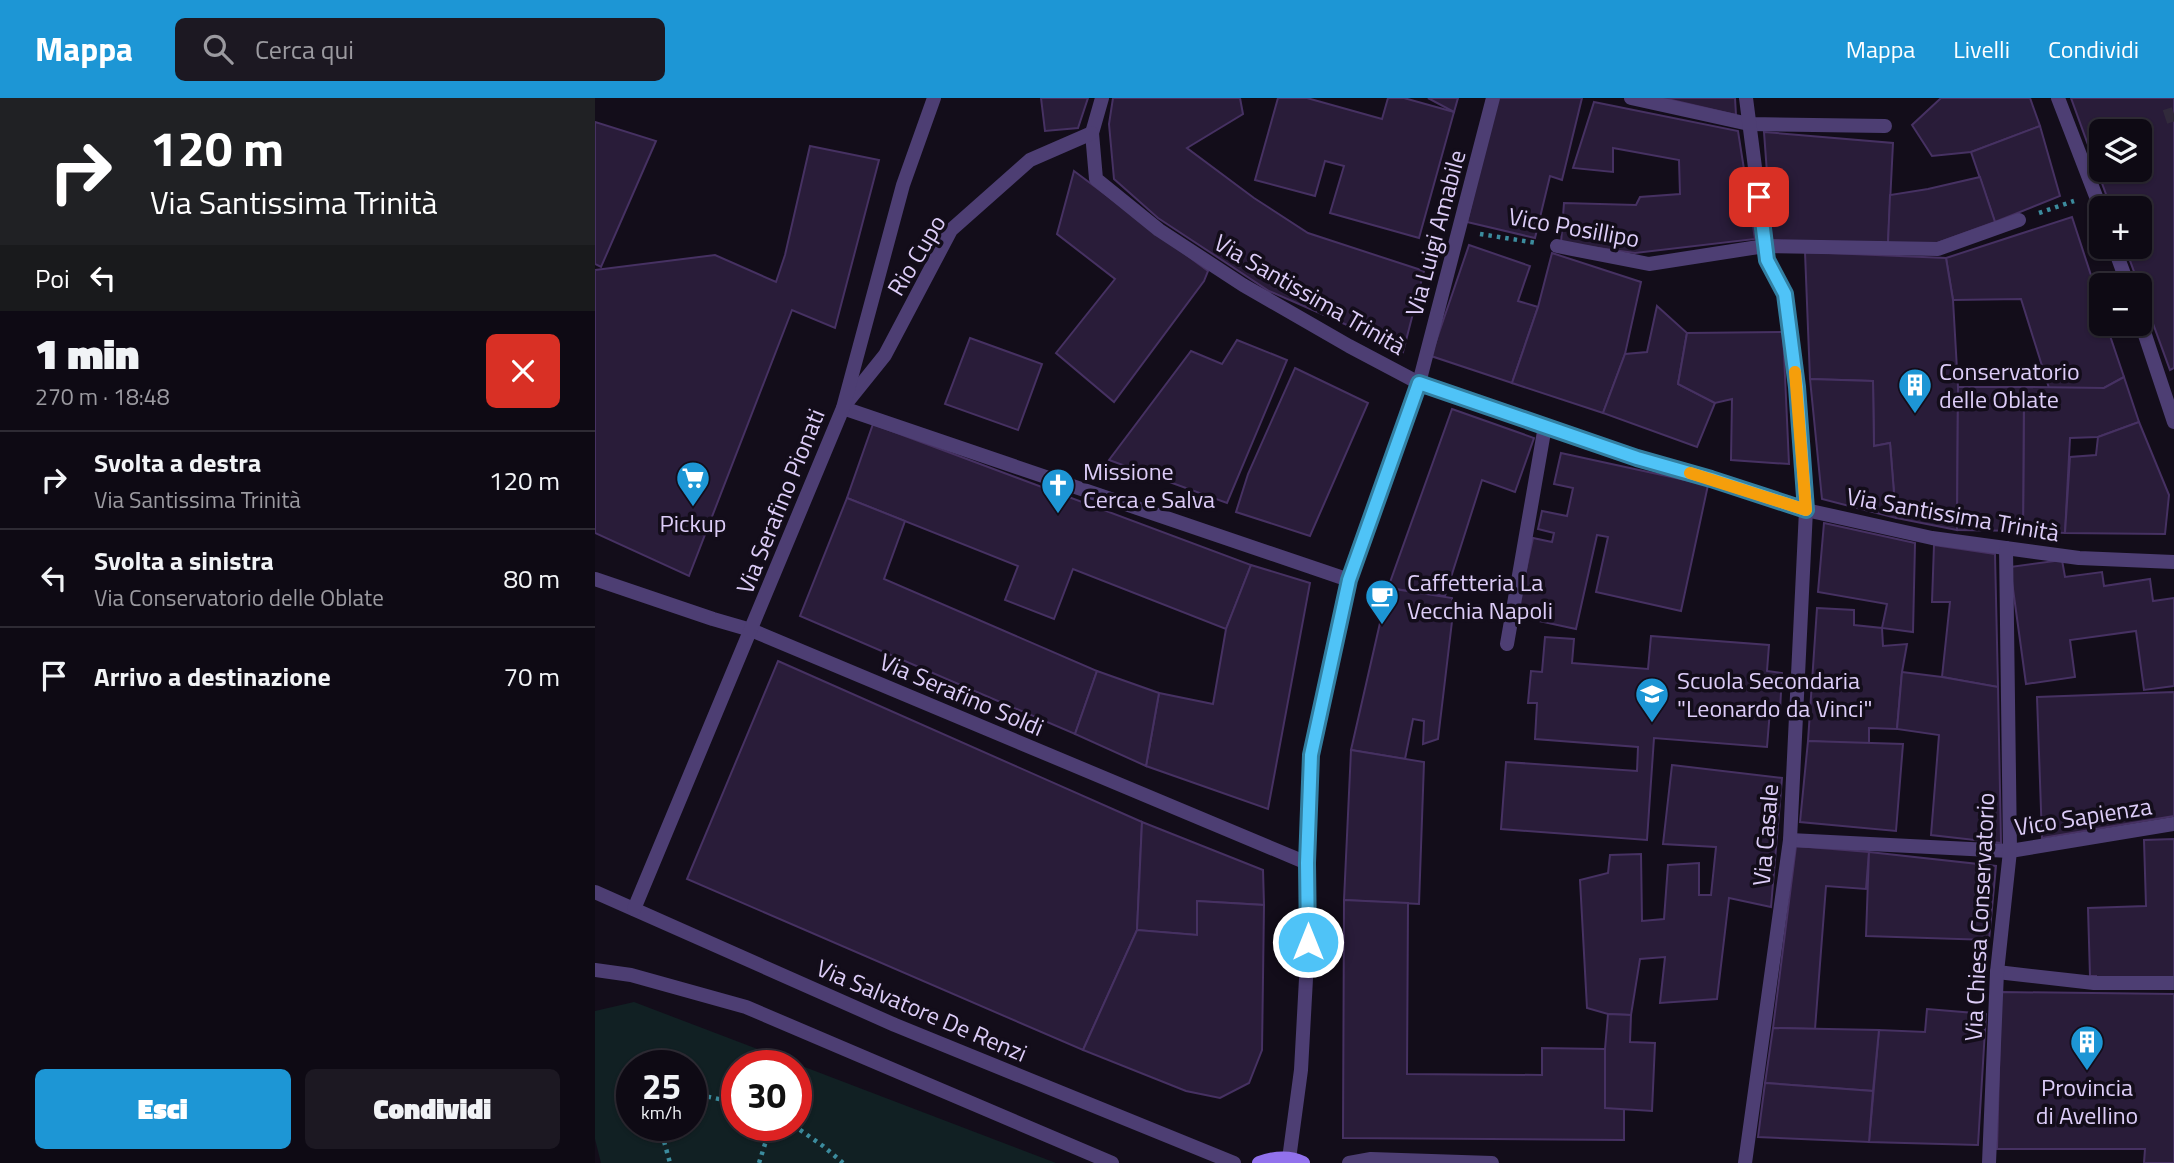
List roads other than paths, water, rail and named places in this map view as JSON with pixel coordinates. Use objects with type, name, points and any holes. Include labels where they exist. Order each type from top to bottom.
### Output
[{"type":"street","name":"Via Serafino Pionati","points":[[634,909],[843,408],[903,185],[934,98]]},
{"type":"street","points":[[1091,133],[1102,98]]},
{"type":"street","name":"Via Luigi Amabile","points":[[1296,1161],[1308,942],[1307,863],[1311,755],[1349,580],[1419,383],[1493,98]]},
{"type":"street","points":[[1631,98],[1749,124],[1885,126]]},
{"type":"street","name":"Via Casale","points":[[1745,1163],[1790,840],[1806,510],[1797,387],[1785,294],[1767,260],[1746,98]]},
{"type":"street","points":[[2058,98],[2096,196]]},
{"type":"street","name":"Rio Cupo","points":[[843,408],[885,355],[951,230],[1030,160],[1091,133]]},
{"type":"street","name":"Via Santissima Trinità","points":[[1091,133],[1096,179],[1159,230],[1243,285],[1419,383],[1637,458],[1806,510],[1932,538],[2079,558],[2174,562]]},
{"type":"street","name":"Vico Posillipo","points":[[1557,246],[1649,264],[1765,246],[1938,249],[2019,220]]},
{"type":"street","points":[[2147,336],[2169,384],[2174,422]]},
{"type":"street","points":[[843,408],[1349,580]]},
{"type":"street","points":[[1507,644],[1545,426]]},
{"type":"street","name":"Via Chiesa Conservatorio","points":[[1989,1163],[1997,972],[2010,851],[2006,548]]},
{"type":"street","name":"Via Serafino Soldi","points":[[595,579],[751,630],[1307,863]]},
{"type":"street","name":"Vico Sapienza","points":[[1790,840],[2010,851],[2174,824]]},
{"type":"street","name":"Via Salvatore De Renzi","points":[[595,892],[895,1025],[1234,1163]]},
{"type":"street","points":[[595,970],[631,975],[746,1007],[1112,1163]]},
{"type":"street","points":[[1997,972],[2094,983],[2174,983]]},
{"type":"street","points":[[1259,1163],[1271,1158],[1296,1161]]},
{"type":"street","points":[[1349,1163],[1371,1158],[1492,1163]]},
{"type":"tunnel","points":[[2165,117],[2174,114]]},
{"type":"place","name":"Conservatorio delle Oblate","points":[[1915,415]]},
{"type":"place","name":"Pickup","points":[[693,508]]},
{"type":"place","name":"Missione Cerca e Salva","points":[[1058,515]]},
{"type":"place","name":"Caffetteria La Vecchia Napoli","points":[[1382,626]]},
{"type":"place","name":"Scuola Secondaria \"Leonardo da Vinci\"","points":[[1652,724]]},
{"type":"place","name":"Provincia di Avellino","points":[[2087,1072]]}]
